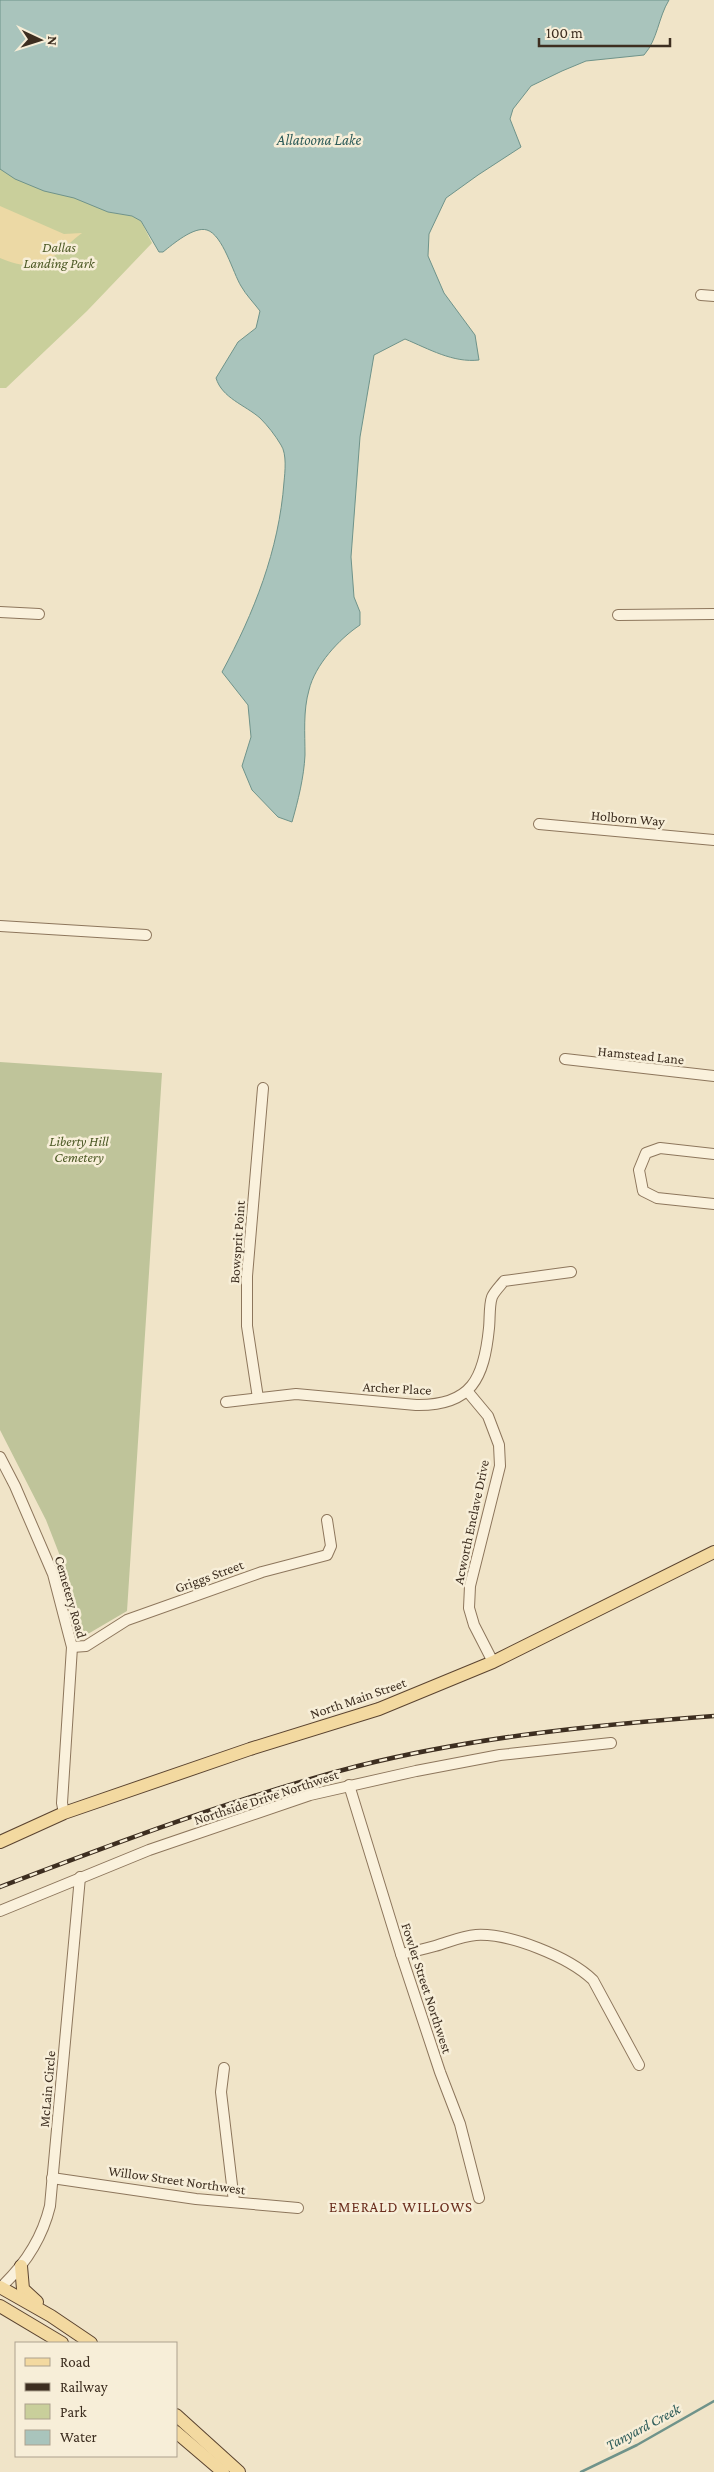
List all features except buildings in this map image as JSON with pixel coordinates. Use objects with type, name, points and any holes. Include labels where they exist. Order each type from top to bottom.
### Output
[{"type":"main road","name":"North Main Street","points":[[0,1842],[64,1813],[250,1749],[379,1710],[493,1662],[714,1552]]},
{"type":"main road","points":[[21,2266],[23,2289],[52,2316]]},
{"type":"main road","points":[[0,2288],[52,2316],[90,2342]]},
{"type":"main road","points":[[0,2306],[60,2342]]},
{"type":"main road","points":[[178,2417],[239,2472]]},
{"type":"main road","points":[[178,2434],[222,2472]]},
{"type":"street","points":[[701,295],[714,296]]},
{"type":"street","points":[[0,612],[39,614]]},
{"type":"street","points":[[618,615],[714,614]]},
{"type":"street","name":"Holborn Way","points":[[539,824],[714,840]]},
{"type":"street","points":[[0,926],[146,935]]},
{"type":"street","name":"Hamstead Lane","points":[[565,1060],[714,1076]]},
{"type":"street","name":"Bowsprit Point","points":[[258,1398],[247,1326],[247,1276],[263,1088]]},
{"type":"street","points":[[714,1154],[660,1148],[646,1153],[639,1170],[643,1191],[657,1198],[714,1204]]},
{"type":"street","points":[[468,1392],[487,1355],[492,1297],[504,1281],[570,1272]]},
{"type":"street","name":"Archer Place","points":[[226,1402],[296,1394],[431,1406],[449,1401],[468,1392]]},
{"type":"street","name":"Acworth Enclave Drive","points":[[468,1392],[488,1416],[499,1445],[500,1466],[470,1586],[469,1608],[474,1625],[493,1662]]},
{"type":"street","name":"Cemetery Road","points":[[0,1458],[15,1486],[53,1574],[72,1647],[62,1803],[64,1813]]},
{"type":"street","name":"Griggs Street","points":[[72,1647],[86,1646],[127,1620],[262,1572],[328,1554],[330,1546],[327,1520]]},
{"type":"street","name":"Northside Drive Northwest","points":[[0,1911],[149,1850],[260,1811],[349,1785],[500,1755],[611,1744]]},
{"type":"street","name":"Fowler Street Northwest","points":[[349,1785],[401,1954],[440,2072],[460,2124],[479,2198]]},
{"type":"street","name":"McLain Circle","points":[[0,2288],[21,2266],[39,2240],[45,2224],[52,2178],[80,1877]]},
{"type":"street","points":[[401,1954],[466,1936],[485,1935],[515,1942],[562,1959],[584,1971],[594,1980],[639,2065]]},
{"type":"street","points":[[224,2068],[221,2092],[234,2202]]},
{"type":"street","name":"Willow Street Northwest","points":[[52,2178],[234,2202],[298,2208]]},
{"type":"green space","name":"Dallas Landing Park","points":[[0,137],[91,204],[108,212],[132,216],[141,221],[152,243],[87,311],[6,388],[0,388]]},
{"type":"green space","name":"Liberty Hill Cemetery","points":[[0,1062],[162,1073],[127,1611],[81,1638],[69,1579],[46,1520],[0,1430]]},
{"type":"sand","points":[[0,206],[64,234],[82,233],[45,262],[36,265],[14,263],[0,258]]},
{"type":"water","name":"Allatoona Lake","points":[[0,0],[669,0],[649,49],[644,55],[586,61],[531,86],[513,109],[510,119],[521,147],[446,198],[429,234],[428,256],[444,293],[475,335],[479,360],[450,357],[405,339],[374,355],[360,437],[351,557],[354,597],[360,612],[360,625],[329,653],[312,681],[306,706],[303,772],[292,822],[278,817],[252,790],[242,766],[251,737],[248,705],[222,672],[254,604],[271,556],[277,532],[284,482],[285,458],[279,441],[260,418],[223,391],[216,378],[238,342],[256,328],[260,311],[241,286],[223,246],[213,233],[202,229],[190,233],[163,252],[159,252],[141,221],[132,216],[108,212],[74,198],[44,191],[15,179],[0,169]]},
{"type":"waterway","name":"Tanyard Creek","points":[[581,2472],[637,2445],[714,2401]]},
{"type":"railway","points":[[0,1887],[222,1806],[358,1766],[446,1747],[535,1733],[714,1716]]},
{"type":"district","name":"EMERALD WILLOWS","points":[[401,2207]]}]
